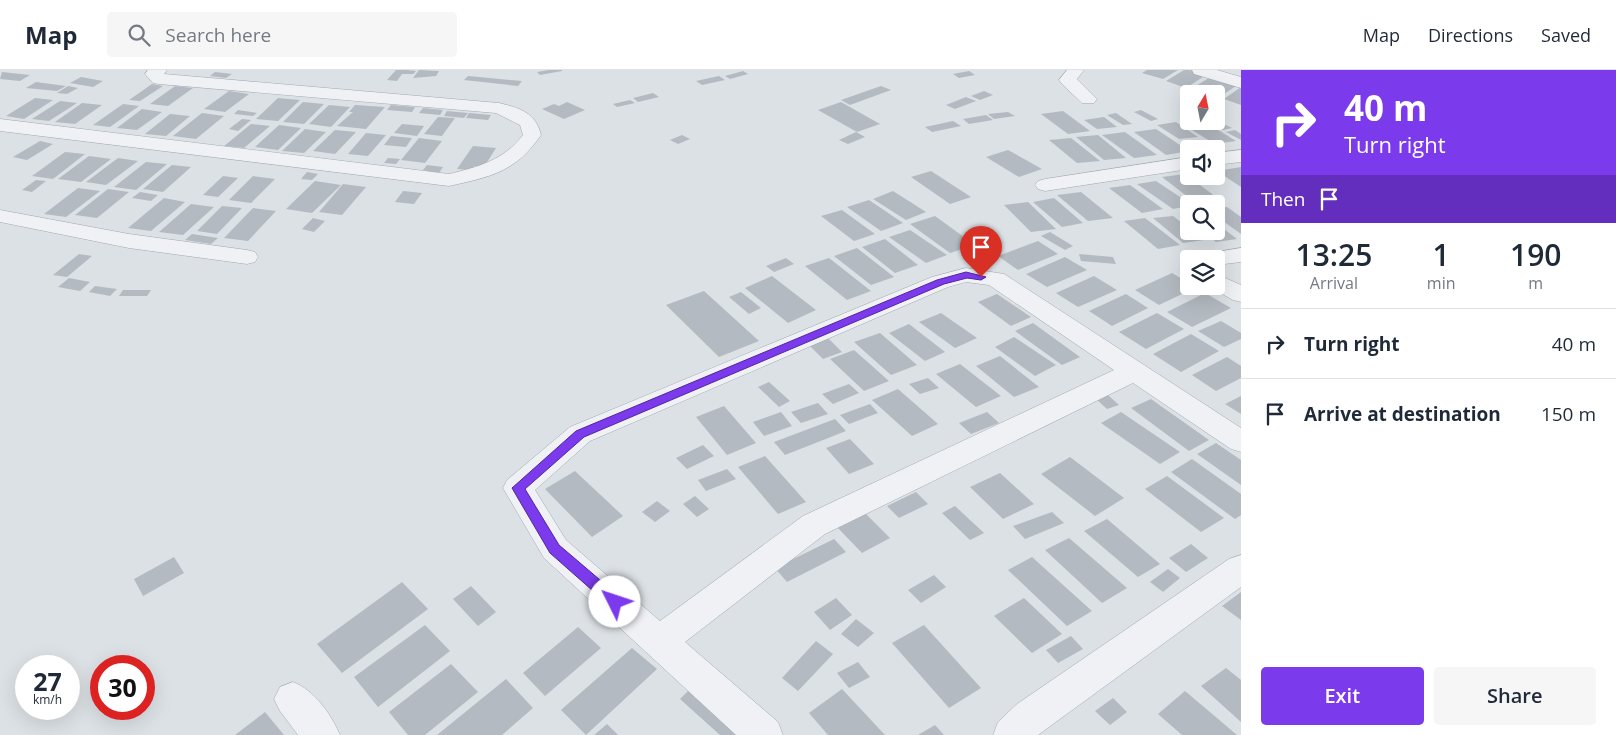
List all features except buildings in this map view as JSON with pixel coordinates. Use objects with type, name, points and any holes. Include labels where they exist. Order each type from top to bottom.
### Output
[{"type":"street","points":[[0,126],[449,180],[494,169],[525,147],[532,135],[529,123],[517,115],[499,108],[159,79],[153,74],[159,70]]},
{"type":"street","points":[[1076,70],[1068,80],[1088,99]]},
{"type":"street","points":[[1200,70],[1241,83]]},
{"type":"street","points":[[1225,158],[1241,156]]},
{"type":"street","points":[[1045,185],[1180,164]]},
{"type":"street","points":[[0,216],[129,241],[247,257]]},
{"type":"street","points":[[1225,257],[1241,255]]},
{"type":"street","points":[[764,735],[555,549],[518,488],[580,434],[940,282],[966,275],[996,279],[1241,442]]},
{"type":"street","points":[[1225,286],[1241,295]]},
{"type":"street","points":[[660,641],[814,525],[1134,371]]},
{"type":"street","points":[[1012,735],[1030,717],[1241,569]]},
{"type":"street","points":[[292,700],[321,735]]},
{"type":"route","points":[[615,602],[555,549],[518,488],[580,434],[940,282],[966,275],[981,277]]}]
